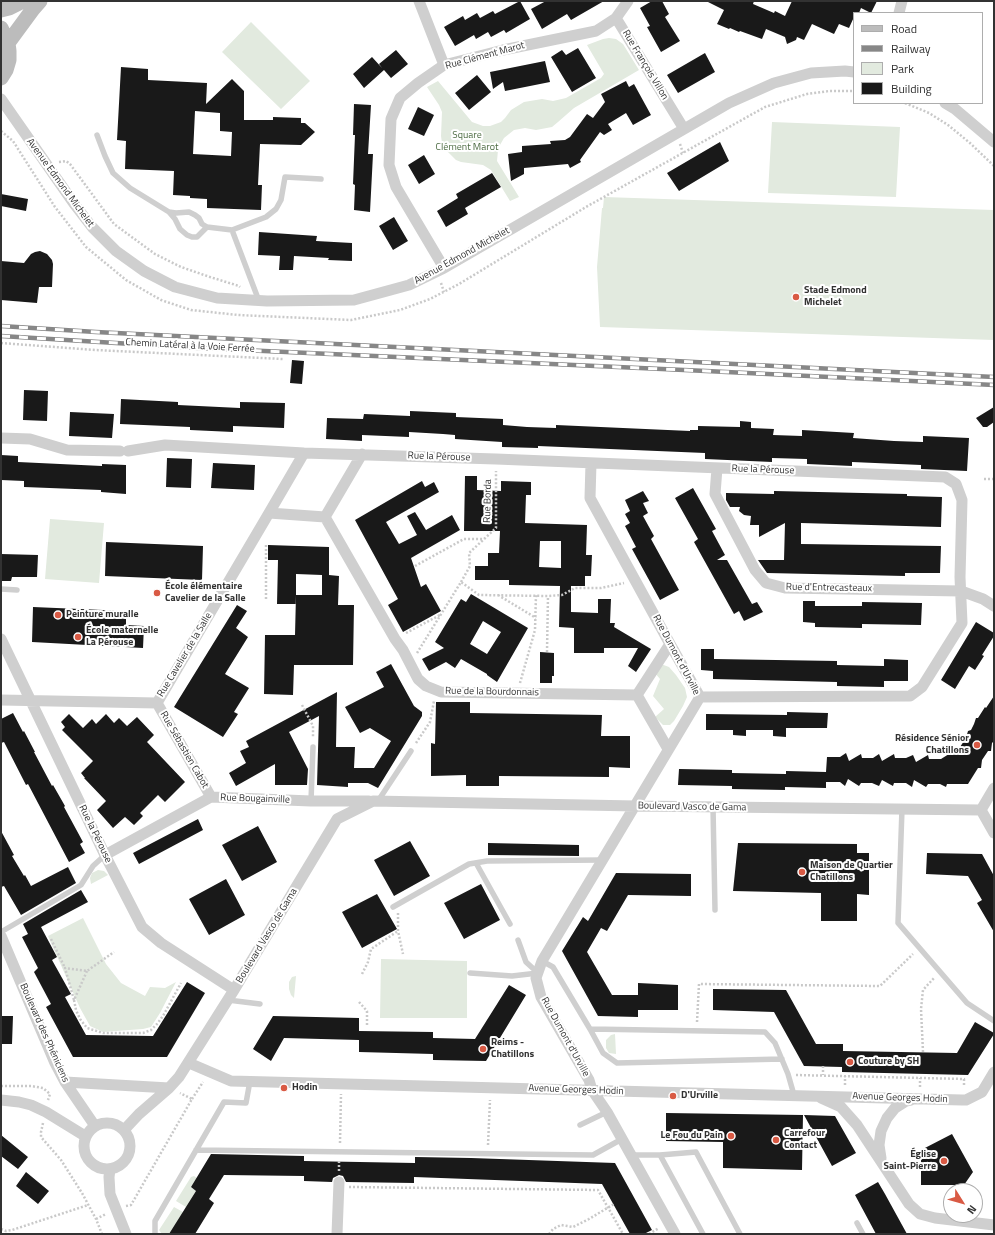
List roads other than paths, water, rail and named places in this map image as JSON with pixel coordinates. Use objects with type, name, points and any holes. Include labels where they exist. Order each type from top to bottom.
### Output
[{"type":"main road","points":[[1,10],[23,1]]},
{"type":"main road","points":[[8,43],[32,9],[40,1]]},
{"type":"main road","points":[[1,28],[8,43],[9,60],[6,70],[1,78]]},
{"type":"street","points":[[419,1],[444,65]]},
{"type":"street","points":[[616,18],[628,1]]},
{"type":"street","points":[[899,12],[902,1]]},
{"type":"street","name":"Rue Clément Marot","points":[[444,268],[396,187],[389,165],[391,119],[400,98],[418,83],[444,65],[503,50],[596,31],[616,18]]},
{"type":"street","name":"Rue François Villon","points":[[616,18],[684,129]]},
{"type":"street","name":"Avenue Edmond Michelet","points":[[1,99],[92,227],[116,251],[144,271],[175,287],[217,298],[259,301],[354,300],[409,286],[444,268],[729,103],[774,83],[811,73],[853,72]]},
{"type":"street","points":[[947,104],[955,109],[994,142]]},
{"type":"street","name":"Rue la Pérouse","points":[[1,438],[30,439],[67,450],[124,451],[165,445],[304,453],[496,459],[946,478],[956,484],[962,500],[960,577],[962,623],[922,687],[910,696],[700,697]]},
{"type":"street","name":"Rue Cavelier de la Salle","points":[[1,700],[157,703],[304,453]]},
{"type":"street","points":[[269,513],[325,517],[362,454]]},
{"type":"street","name":"Rue Dumont d'Urville","points":[[591,463],[590,498],[700,697],[668,749],[636,806],[542,960],[536,978],[541,997],[589,1080],[592,1090],[607,1112],[675,1234]]},
{"type":"street","name":"Rue d'Entrecasteaux","points":[[717,468],[715,494],[755,570],[766,583],[785,588],[961,591],[994,606]]},
{"type":"street","name":"Rue de la Bourdonnais","points":[[325,517],[395,639],[403,650],[418,679],[426,686],[441,692],[637,695]]},
{"type":"street","name":"Rue la Pérouse","points":[[1,639],[105,855],[142,927],[231,995]]},
{"type":"street","points":[[668,749],[637,695],[670,644]]},
{"type":"street","name":"Rue Sébastien Cabot","points":[[157,703],[210,797]]},
{"type":"street","points":[[994,788],[981,810],[994,833]]},
{"type":"street","name":"Rue Bougainville","points":[[105,855],[210,797],[311,801],[375,801]]},
{"type":"street","name":"Boulevard Vasco de Gama","points":[[124,1130],[139,1114],[170,1088],[189,1063],[337,819],[375,801],[981,810]]},
{"type":"street","name":"Boulevard des Phéniciens","points":[[1,936],[55,1063],[65,1082],[94,1126]]},
{"type":"street","name":"Avenue Georges Hodin","points":[[189,1063],[231,1081],[966,1100],[982,1092],[994,1072]]},
{"type":"street","points":[[65,1082],[170,1088]]},
{"type":"street","points":[[816,1096],[841,1107],[857,1124],[882,1165],[909,1204],[920,1214],[935,1218],[994,1225]]},
{"type":"street","points":[[882,1165],[879,1145],[881,1131],[887,1118],[895,1108],[906,1101],[920,1098]]},
{"type":"street","points":[[1,1100],[31,1105],[46,1112],[85,1136]]},
{"type":"street","points":[[110,1122],[118,1125],[124,1130],[129,1137],[130,1145],[129,1154],[125,1161],[110,1169],[102,1169],[94,1166],[88,1160],[84,1153],[83,1144],[85,1136],[89,1130],[94,1126],[110,1122]]},
{"type":"street","points":[[110,1169],[110,1194],[126,1234]]},
{"type":"street","points":[[337,1234],[339,1184]]},
{"type":"lane","points":[[97,135],[113,173],[130,188],[169,212],[175,219],[180,229],[192,237],[196,236],[207,227]]},
{"type":"lane","points":[[169,212],[189,212],[199,218],[202,224],[207,227],[232,230],[266,217],[276,209],[281,200],[285,177],[321,179]]},
{"type":"lane","points":[[232,230],[259,301]]},
{"type":"lane","points":[[1,589],[17,590]]},
{"type":"lane","points":[[311,801],[313,747]]},
{"type":"lane","points":[[375,801],[411,751]]},
{"type":"lane","points":[[713,807],[715,910]]},
{"type":"lane","points":[[902,809],[898,923],[967,1003],[994,1021]]},
{"type":"lane","points":[[1,932],[81,885],[93,866],[105,855]]},
{"type":"lane","points":[[395,906],[469,864],[487,861],[603,860]]},
{"type":"lane","points":[[476,863],[510,924]]},
{"type":"lane","points":[[518,940],[526,962],[538,973]]},
{"type":"lane","points":[[542,960],[553,967],[604,1053],[617,1063],[782,1059]]},
{"type":"lane","points":[[470,973],[512,976],[538,973]]},
{"type":"lane","points":[[231,995],[260,1004]]},
{"type":"lane","points":[[590,1029],[765,1032],[775,1043],[788,1074],[794,1095]]},
{"type":"lane","points":[[155,1234],[154,1221],[224,1102],[246,1103],[250,1081]]},
{"type":"lane","points":[[580,1125],[607,1112]]},
{"type":"lane","points":[[196,1150],[593,1154],[622,1139]]},
{"type":"lane","points":[[631,1155],[660,1155],[696,1152],[740,1234]]},
{"type":"lane","points":[[660,1155],[703,1234]]},
{"type":"lane","points":[[857,1223],[863,1234]]},
{"type":"railway","points":[[1,326],[994,377]]},
{"type":"railway","points":[[1,336],[198,348],[994,385]]},
{"type":"place","name":"Stade Edmond Michelet","points":[[796,297]]},
{"type":"place","name":"École élémentaire Cavelier de la Salle","points":[[157,593]]},
{"type":"place","name":"Peinture muralle","points":[[58,615]]},
{"type":"place","name":"École maternelle La Pérouse","points":[[78,637]]},
{"type":"place","name":"Résidence Sénior Chatillons","points":[[977,745]]},
{"type":"place","name":"Maison de Quartier Chatillons","points":[[802,872]]},
{"type":"place","name":"Reims - Chatillons","points":[[483,1049]]},
{"type":"place","name":"Couture by SH","points":[[850,1062]]},
{"type":"place","name":"Hodin","points":[[284,1088]]},
{"type":"place","name":"D'Urville","points":[[673,1096]]},
{"type":"place","name":"Le Fou du Pain","points":[[731,1136]]},
{"type":"place","name":"Carrefour Contact","points":[[776,1140]]},
{"type":"place","name":"Église Saint-Pierre","points":[[944,1161]]},
{"type":"park label","name":"Square Clément Marot","points":[[467,142]]}]
